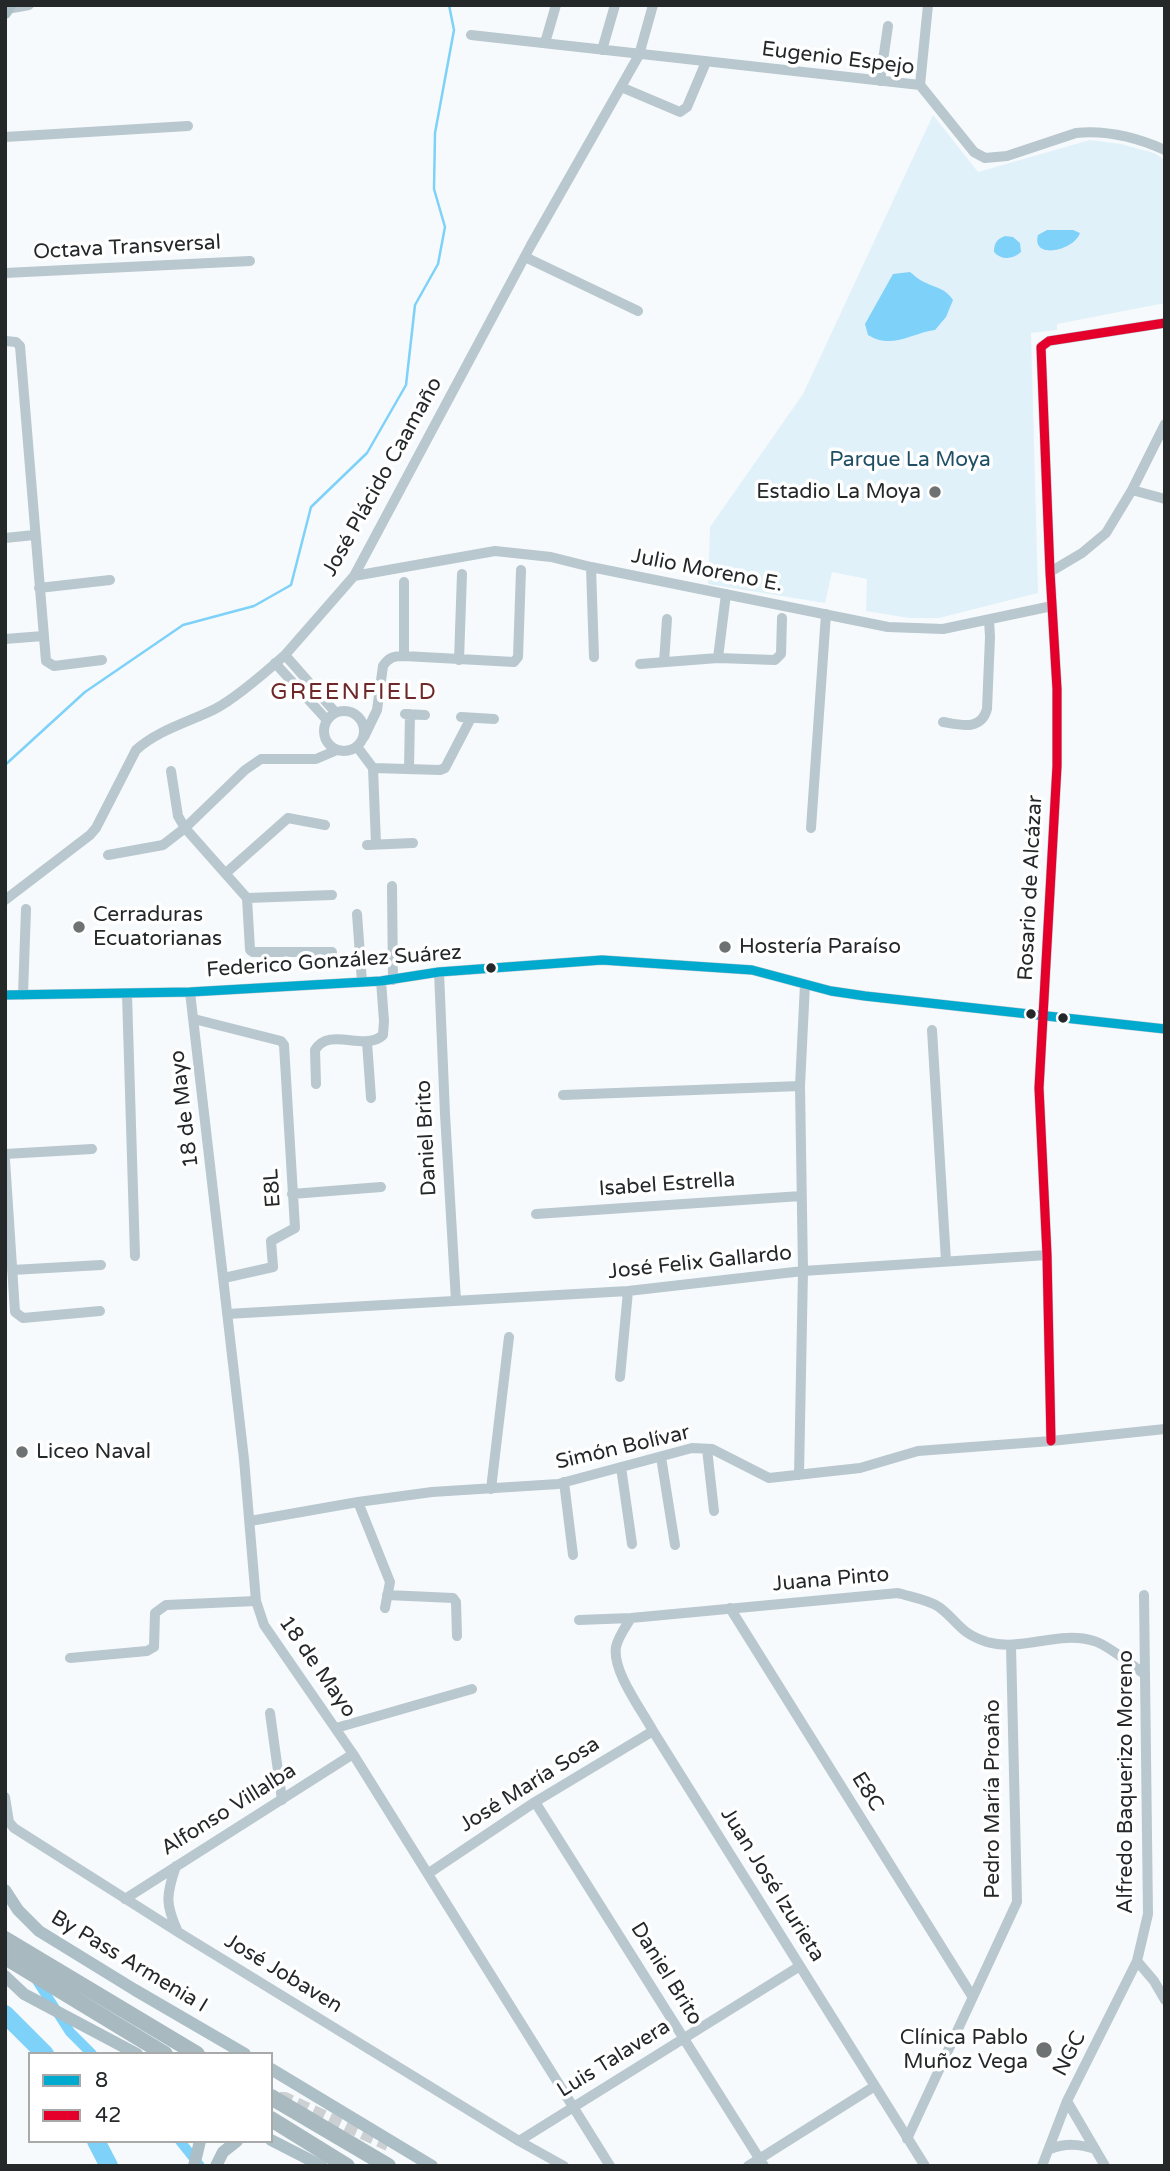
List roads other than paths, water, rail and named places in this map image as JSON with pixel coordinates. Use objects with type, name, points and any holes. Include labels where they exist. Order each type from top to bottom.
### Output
[{"type":"highway","points":[[5,1939],[161,2052]]},
{"type":"highway","points":[[5,1957],[193,2052]]},
{"type":"highway","points":[[273,2098],[388,2166]]},
{"type":"highway","points":[[273,2120],[347,2166]]},
{"type":"main road","name":"By Pass Armenia I","points":[[5,1890],[18,1910],[39,1931],[242,2052]]},
{"type":"main road","points":[[5,1976],[24,1994],[42,2005],[133,2052]]},
{"type":"main road","points":[[273,2070],[429,2164]]},
{"type":"main road","points":[[273,2141],[323,2166]]},
{"type":"main road","points":[[194,2166],[200,2143]]},
{"type":"main road","points":[[216,2166],[223,2152],[234,2143]]},
{"type":"street","points":[[8,9],[29,5]]},
{"type":"street","points":[[545,43],[556,5]]},
{"type":"street","points":[[601,50],[615,5]]},
{"type":"street","name":"José Plácido Caamaño","points":[[5,900],[90,835],[136,750],[147,740],[217,707],[275,663],[354,576],[525,257],[639,55],[653,5]]},
{"type":"street","points":[[920,85],[928,5]]},
{"type":"street","points":[[880,81],[888,26]]},
{"type":"street","name":"Eugenio Espejo","points":[[471,35],[920,85],[974,152],[985,158],[1007,156],[1076,132],[1126,137],[1165,150]]},
{"type":"street","points":[[621,87],[680,112],[687,107],[706,62]]},
{"type":"street","points":[[5,137],[188,126]]},
{"type":"street","points":[[525,257],[638,311]]},
{"type":"street","name":"Octava Transversal","points":[[5,273],[250,261]]},
{"type":"street","name":"Rosario de Alcázar","points":[[1051,1441],[1047,1255],[1039,1087],[1057,766],[1057,689],[1049,572],[1041,347],[1049,341],[1165,323]]},
{"type":"street","points":[[5,341],[16,342],[20,346],[46,661],[54,666],[102,660]]},
{"type":"street","points":[[1049,572],[1082,553],[1106,533],[1132,491],[1165,424]]},
{"type":"street","points":[[1132,491],[1165,499]]},
{"type":"street","points":[[5,538],[34,535]]},
{"type":"street","name":"Julio Moreno E.","points":[[354,576],[495,551],[551,557],[888,627],[943,629],[1052,606]]},
{"type":"street","points":[[591,567],[594,657]]},
{"type":"street","points":[[108,855],[163,845],[254,763],[270,758],[316,759],[337,750],[348,752],[361,743],[374,718],[383,666],[395,656],[514,662],[518,657],[521,570]]},
{"type":"street","points":[[459,660],[462,574]]},
{"type":"street","points":[[39,588],[110,580]]},
{"type":"street","points":[[404,582],[404,656]]},
{"type":"street","points":[[718,658],[726,594]]},
{"type":"street","points":[[811,828],[826,614]]},
{"type":"street","points":[[640,664],[718,658],[775,660],[781,653],[782,618]]},
{"type":"street","points":[[664,663],[667,619]]},
{"type":"street","points":[[943,722],[971,725],[979,723],[985,717],[990,649],[989,620]]},
{"type":"street","points":[[5,639],[43,636]]},
{"type":"street","points":[[285,655],[331,715]]},
{"type":"street","points":[[275,663],[331,715]]},
{"type":"street","points":[[331,715],[346,711],[363,727],[361,743],[373,768],[371,844],[413,844]]},
{"type":"street","points":[[410,769],[408,714],[425,715]]},
{"type":"street","points":[[331,715],[324,730],[325,736],[337,750]]},
{"type":"street","points":[[360,722],[374,718]]},
{"type":"street","points":[[373,768],[445,768],[466,718],[494,719]]},
{"type":"street","points":[[171,771],[177,816],[247,898],[250,950],[332,952]]},
{"type":"street","points":[[226,873],[288,818],[325,825]]},
{"type":"street","points":[[316,1084],[314,1057],[318,1045],[334,1040],[377,1040],[384,1031],[392,886]]},
{"type":"street","points":[[247,898],[332,895]]},
{"type":"street","points":[[23,995],[26,909]]},
{"type":"street","points":[[357,914],[362,982]]},
{"type":"street","name":"Federico González Suárez","points":[[5,995],[190,992],[387,981],[439,972],[602,960],[752,970],[831,991],[865,996],[1165,1029]]},
{"type":"street","name":"Daniel Brito","points":[[439,972],[456,1301]]},
{"type":"street","points":[[799,1475],[803,1271],[800,1086],[805,984]]},
{"type":"street","name":"18 de Mayo","points":[[190,992],[224,1278],[256,1601],[264,1625],[353,1754],[610,2166]]},
{"type":"street","points":[[127,994],[135,1256]]},
{"type":"street","name":"E8L","points":[[194,1019],[281,1041],[284,1045],[295,1228],[271,1241],[273,1267],[224,1278]]},
{"type":"street","points":[[932,1030],[946,1261]]},
{"type":"street","points":[[367,1042],[370,1098]]},
{"type":"street","points":[[563,1095],[800,1086]]},
{"type":"street","points":[[5,1154],[92,1149]]},
{"type":"street","points":[[5,1160],[15,1312],[23,1318],[100,1311]]},
{"type":"street","points":[[292,1194],[381,1187]]},
{"type":"street","name":"Isabel Estrella","points":[[536,1214],[801,1196]]},
{"type":"street","name":"José Felix Gallardo","points":[[227,1314],[628,1291],[803,1271],[1047,1255]]},
{"type":"street","points":[[12,1270],[102,1265]]},
{"type":"street","points":[[621,1377],[628,1291]]},
{"type":"street","points":[[491,1489],[509,1337]]},
{"type":"street","name":"Simón Bolívar","points":[[250,1521],[432,1492],[564,1482],[692,1448],[712,1449],[769,1478],[860,1468],[918,1451],[1165,1429]]},
{"type":"street","points":[[707,1449],[714,1511]]},
{"type":"street","points":[[661,1457],[675,1545]]},
{"type":"street","points":[[621,1467],[632,1544]]},
{"type":"street","points":[[564,1482],[573,1555]]},
{"type":"street","points":[[358,1502],[390,1582],[385,1608]]},
{"type":"street","name":"Juana Pinto","points":[[579,1620],[631,1618],[898,1593],[938,1606],[965,1633],[988,1642],[1011,1646],[1053,1640],[1096,1641],[1144,1674]]},
{"type":"street","points":[[387,1595],[453,1598],[456,1602],[457,1636]]},
{"type":"street","name":"Alfredo Baquerizo Moreno","points":[[1138,1961],[1148,1914],[1144,1595]]},
{"type":"street","points":[[70,1658],[148,1651],[154,1647],[155,1613],[166,1605],[256,1601]]},
{"type":"street","name":"E8C","points":[[730,1608],[972,1996]]},
{"type":"street","name":"Juan José Izurieta","points":[[631,1618],[616,1644],[615,1657],[623,1678],[653,1731],[925,2166]]},
{"type":"street","name":"Pedro María Proaño","points":[[907,2139],[1017,1902],[1011,1646]]},
{"type":"street","points":[[336,1728],[472,1689]]},
{"type":"street","points":[[270,1713],[282,1800]]},
{"type":"street","name":"José María Sosa","points":[[429,1873],[535,1802],[653,1731]]},
{"type":"street","name":"Alfonso Villalba","points":[[125,1899],[353,1754]]},
{"type":"street","name":"José Jobaven","points":[[5,1797],[9,1822],[14,1828],[178,1932],[564,2166]]},
{"type":"street","name":"Daniel Brito","points":[[535,1802],[761,2162]]},
{"type":"street","points":[[176,1866],[166,1897],[169,1913],[178,1932]]},
{"type":"street","points":[[1138,1961],[1165,2000]]},
{"type":"street","name":"NGC","points":[[1042,2166],[1067,2101],[1138,1961]]},
{"type":"street","name":"Luis Talavera","points":[[519,2141],[800,1966]]},
{"type":"street","points":[[748,2166],[761,2162],[875,2086]]},
{"type":"street","points":[[1067,2101],[1105,2166]]},
{"type":"street","points":[[1050,2149],[1062,2144],[1079,2144],[1095,2150]]},
{"type":"water","points":[[1047,230],[1073,230],[1080,233],[1070,244],[1047,250],[1041,248],[1038,243],[1038,235]]},
{"type":"water","points":[[1005,236],[1013,237],[1020,243],[1021,252],[1008,258],[1000,257],[994,252],[996,242]]},
{"type":"water","points":[[910,272],[950,296],[953,300],[946,317],[935,330],[902,339],[885,341],[868,335],[865,324],[893,274]]},
{"type":"waterway","points":[[5,765],[85,692],[183,625],[254,606],[291,585],[311,507],[367,453],[406,385],[415,305],[438,264],[445,227],[434,189],[435,133],[454,30],[449,5]]},
{"type":"waterway","points":[[36,1979],[70,2032],[90,2052]]},
{"type":"waterway","points":[[5,2014],[43,2052]]},
{"type":"waterway","points":[[97,2143],[109,2166]]},
{"type":"waterway","points":[[182,2143],[200,2166]]},
{"type":"tunnel","points":[[280,2098],[388,2145]]},
{"type":"place","name":"Estadio La Moya","points":[[935,492]]},
{"type":"place","name":"Cerraduras Ecuatorianas","points":[[79,927]]},
{"type":"place","name":"Hostería Paraíso","points":[[725,947]]},
{"type":"place","name":"Liceo Naval","points":[[22,1452]]},
{"type":"place","name":"Clínica Pablo Muñoz Vega","points":[[1044,2050]]},
{"type":"district","name":"GREENFIELD","points":[[354,693]]},
{"type":"park label","name":"Parque La Moya","points":[[910,460]]}]
